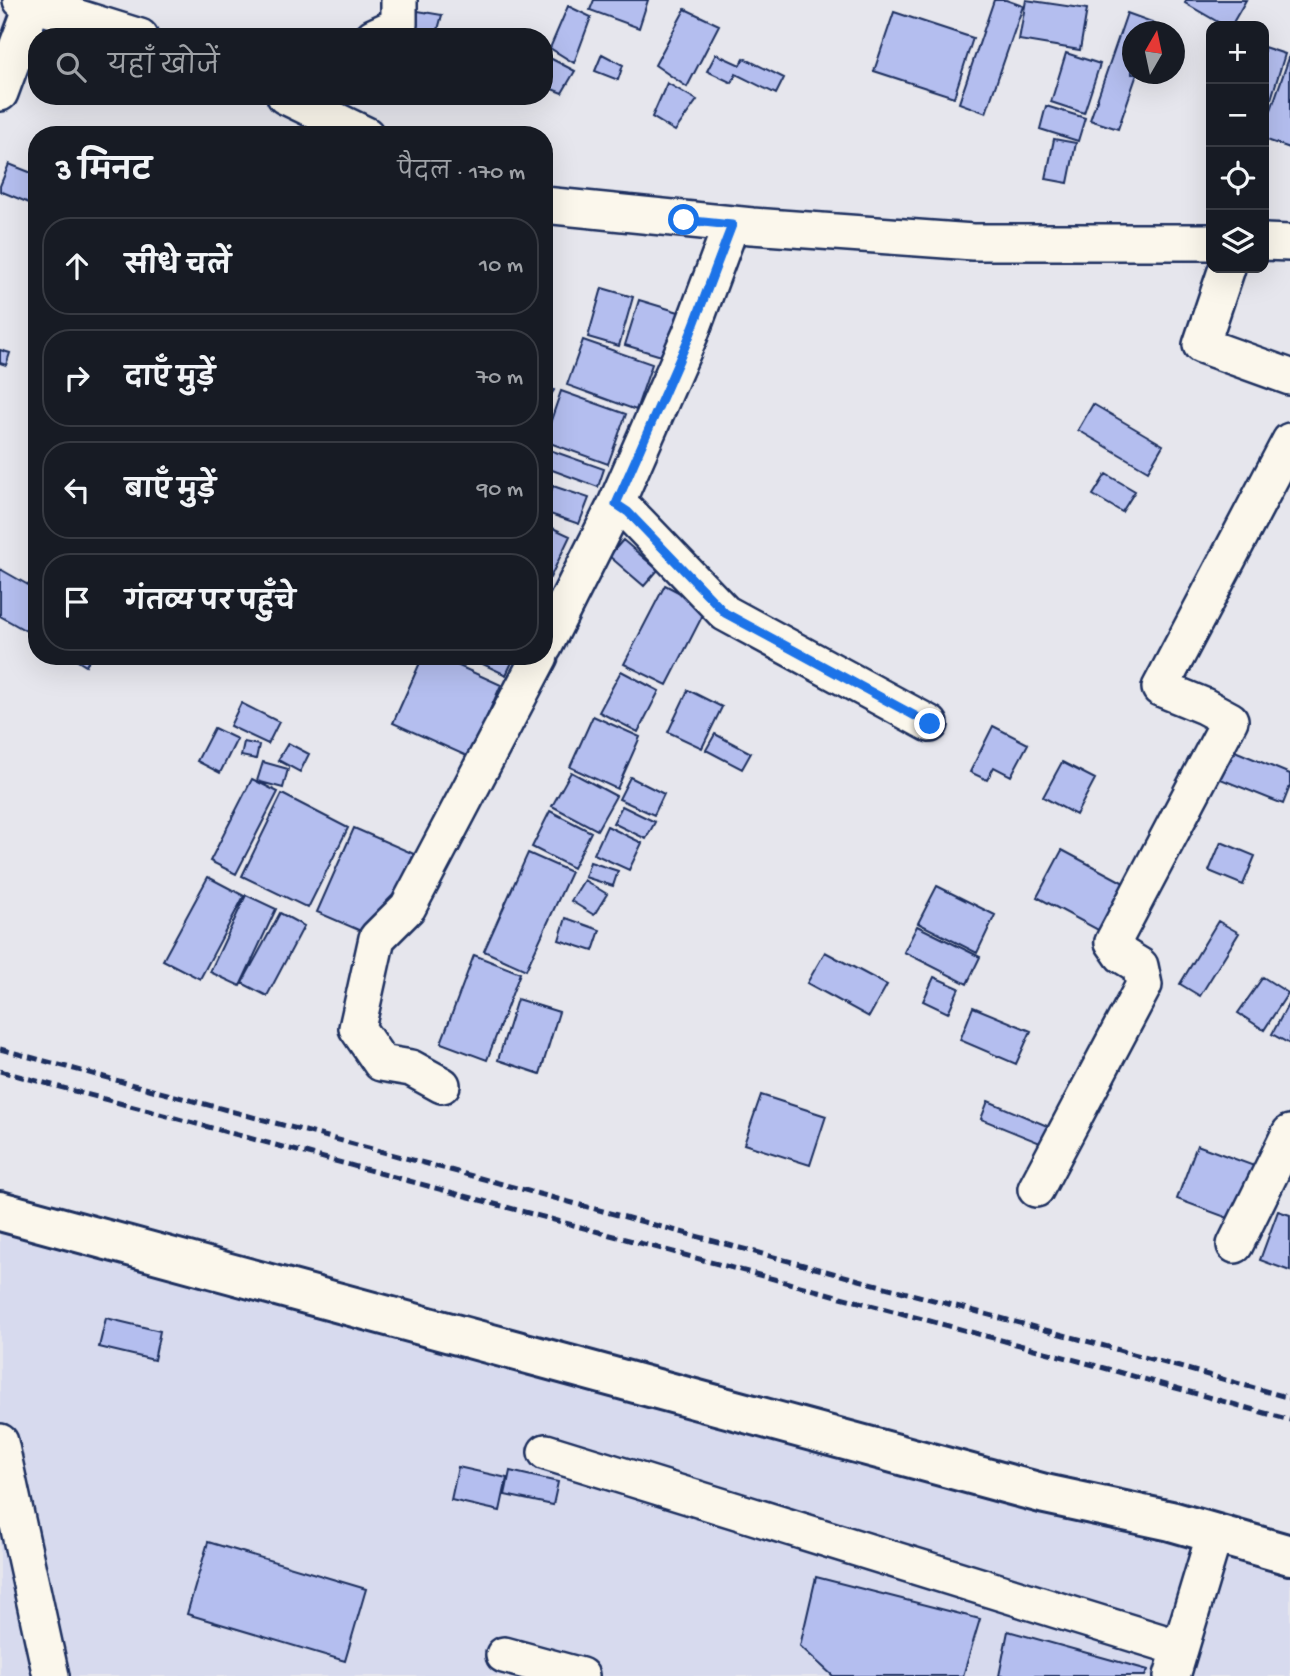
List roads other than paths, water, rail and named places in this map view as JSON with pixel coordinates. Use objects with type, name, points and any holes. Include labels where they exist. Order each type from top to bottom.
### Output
[{"type":"main road","points":[[0,1211],[1045,1494],[1171,1521],[1290,1555]]},
{"type":"street","points":[[392,28],[399,25],[399,0]]},
{"type":"street","points":[[0,93],[27,2],[112,28]]},
{"type":"street","points":[[304,105],[347,126]]},
{"type":"street","points":[[553,206],[732,225],[973,242],[1206,242]]},
{"type":"street","points":[[553,629],[616,504],[690,335],[732,225]]},
{"type":"street","points":[[1269,242],[1290,243]]},
{"type":"street","points":[[1225,273],[1201,345],[1290,377]]},
{"type":"street","points":[[1036,1189],[1144,985],[1140,966],[1122,955],[1113,942],[1230,720],[1160,688],[1290,441]]},
{"type":"street","points":[[616,504],[628,512],[725,613],[930,724]]},
{"type":"street","points":[[442,1085],[411,1068],[381,1063],[357,1028],[377,938],[408,907],[535,665]]},
{"type":"street","points":[[1235,1245],[1290,1133]]},
{"type":"street","points":[[0,1442],[51,1676]]},
{"type":"street","points":[[546,1452],[1176,1662],[1215,1534]]},
{"type":"street","points":[[504,1655],[580,1676]]},
{"type":"railway","points":[[0,1049],[1290,1398]]},
{"type":"railway","points":[[0,1071],[1290,1420]]}]
